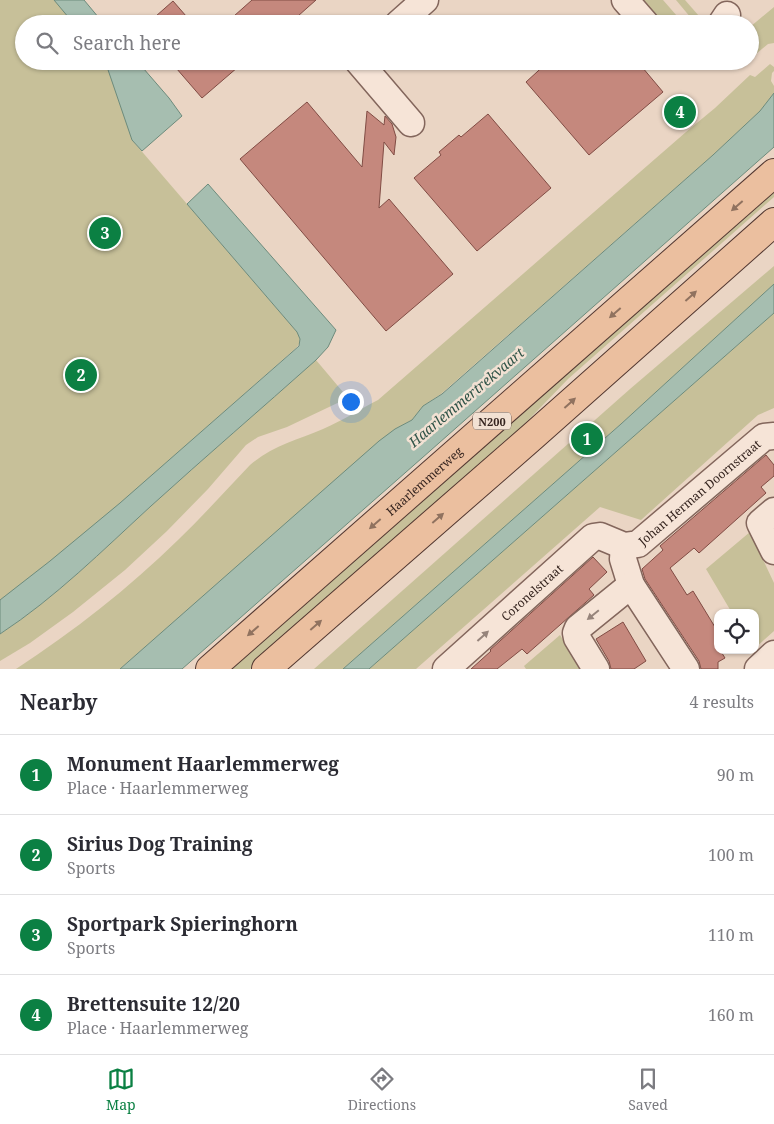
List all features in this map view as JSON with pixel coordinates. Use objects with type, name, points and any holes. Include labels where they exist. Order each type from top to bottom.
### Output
[{"type":"main road","name":"Haarlemmerweg","points":[[210,669],[774,173]]},
{"type":"main road","points":[[266,669],[774,222]]},
{"type":"street","points":[[625,0],[638,15]]},
{"type":"street","points":[[407,15],[421,1]]},
{"type":"street","points":[[366,70],[411,123]]},
{"type":"street","name":"Johan Herman Doornstraat","points":[[624,546],[638,544],[764,437],[774,436]]},
{"type":"street","points":[[774,511],[760,523],[774,551]]},
{"type":"street","name":"Coronelstraat","points":[[449,668],[593,537],[600,536],[624,546]]},
{"type":"street","points":[[624,546],[623,559],[631,585],[686,669]]},
{"type":"street","points":[[596,669],[577,638],[578,628],[631,585]]},
{"type":"street","points":[[758,669],[774,654]]},
{"type":"shaded area","points":[[0,0],[64,0],[78,15],[15,15],[15,70],[119,70],[132,140],[297,332],[300,341],[296,348],[0,612]]},
{"type":"shaded area","points":[[634,0],[663,0],[676,15],[646,15]]},
{"type":"shaded area","points":[[676,0],[685,0],[698,15],[688,15]]},
{"type":"shaded area","points":[[774,7],[774,43],[768,44],[759,52],[759,20]]},
{"type":"shaded area","points":[[770,64],[774,67],[771,81],[774,86],[774,93],[760,111],[713,155],[441,394],[423,406],[412,420],[395,429],[120,669],[16,669],[59,640],[121,592],[187,531],[258,458],[285,444],[330,426],[378,400],[715,108],[750,75],[755,77]]},
{"type":"shaded area","points":[[774,185],[774,197],[568,379],[508,441],[250,669],[225,669]]},
{"type":"shaded area","points":[[774,266],[774,284],[621,424],[343,669],[314,669],[630,389]]},
{"type":"shaded area","points":[[774,313],[774,408],[758,415],[641,520],[600,507],[416,669],[369,669]]},
{"type":"shaded area","points":[[316,360],[348,398],[287,427],[258,437],[246,445],[208,489],[125,570],[73,612],[30,643],[0,661],[0,634],[40,605],[78,573]]},
{"type":"shaded area","points":[[750,532],[774,583],[774,631],[759,644],[759,609],[730,609],[706,569]]},
{"type":"shaded area","points":[[560,635],[582,669],[526,669],[524,666]]},
{"type":"water","points":[[54,0],[84,0],[96,15],[66,15]]},
{"type":"water","points":[[108,70],[145,70],[182,116],[142,151],[132,140]]},
{"type":"water","name":"Haarlemmertrekvaart","points":[[774,93],[774,147],[422,458],[182,669],[120,669],[379,441],[395,429],[412,420],[423,406],[442,394],[713,155],[760,111]]},
{"type":"water","points":[[208,184],[336,330],[328,347],[316,360],[78,573],[40,605],[0,634],[0,600],[120,503],[299,346],[300,339],[297,332],[187,204]]},
{"type":"water","points":[[774,284],[774,313],[369,669],[343,669],[621,424]]},
{"type":"building","points":[[252,0],[316,0],[299,15],[235,15]]},
{"type":"building","points":[[173,1],[185,15],[157,15]]},
{"type":"building","points":[[178,70],[235,70],[202,98]]},
{"type":"building","points":[[539,70],[645,70],[663,92],[589,155],[526,82]]},
{"type":"building","points":[[307,102],[362,167],[367,111],[384,125],[385,116],[392,124],[396,137],[394,155],[384,142],[379,208],[389,199],[453,274],[386,331],[240,159]]},
{"type":"building","points":[[488,114],[551,188],[477,251],[414,178],[441,155],[439,152],[459,135],[461,137]]},
{"type":"building","points":[[766,455],[774,465],[774,476],[761,487],[766,493],[699,553],[694,548],[670,568],[687,595],[693,591],[714,625],[714,654],[722,654],[725,658],[718,662],[718,669],[701,669],[699,661],[645,579],[642,569],[663,550],[660,546]]},
{"type":"building","points":[[593,557],[607,572],[589,589],[594,595],[527,654],[522,649],[497,669],[471,669],[490,650]]},
{"type":"building","points":[[623,622],[646,661],[634,669],[611,669],[609,661],[596,639]]},
{"type":"place","name":"Brettensuite 12/20","points":[[680,112]]},
{"type":"place","name":"Sportpark Spieringhorn","points":[[105,233]]},
{"type":"place","name":"Sirius Dog Training","points":[[81,375]]},
{"type":"place","name":"Monument Haarlemmerweg","points":[[587,439]]}]
